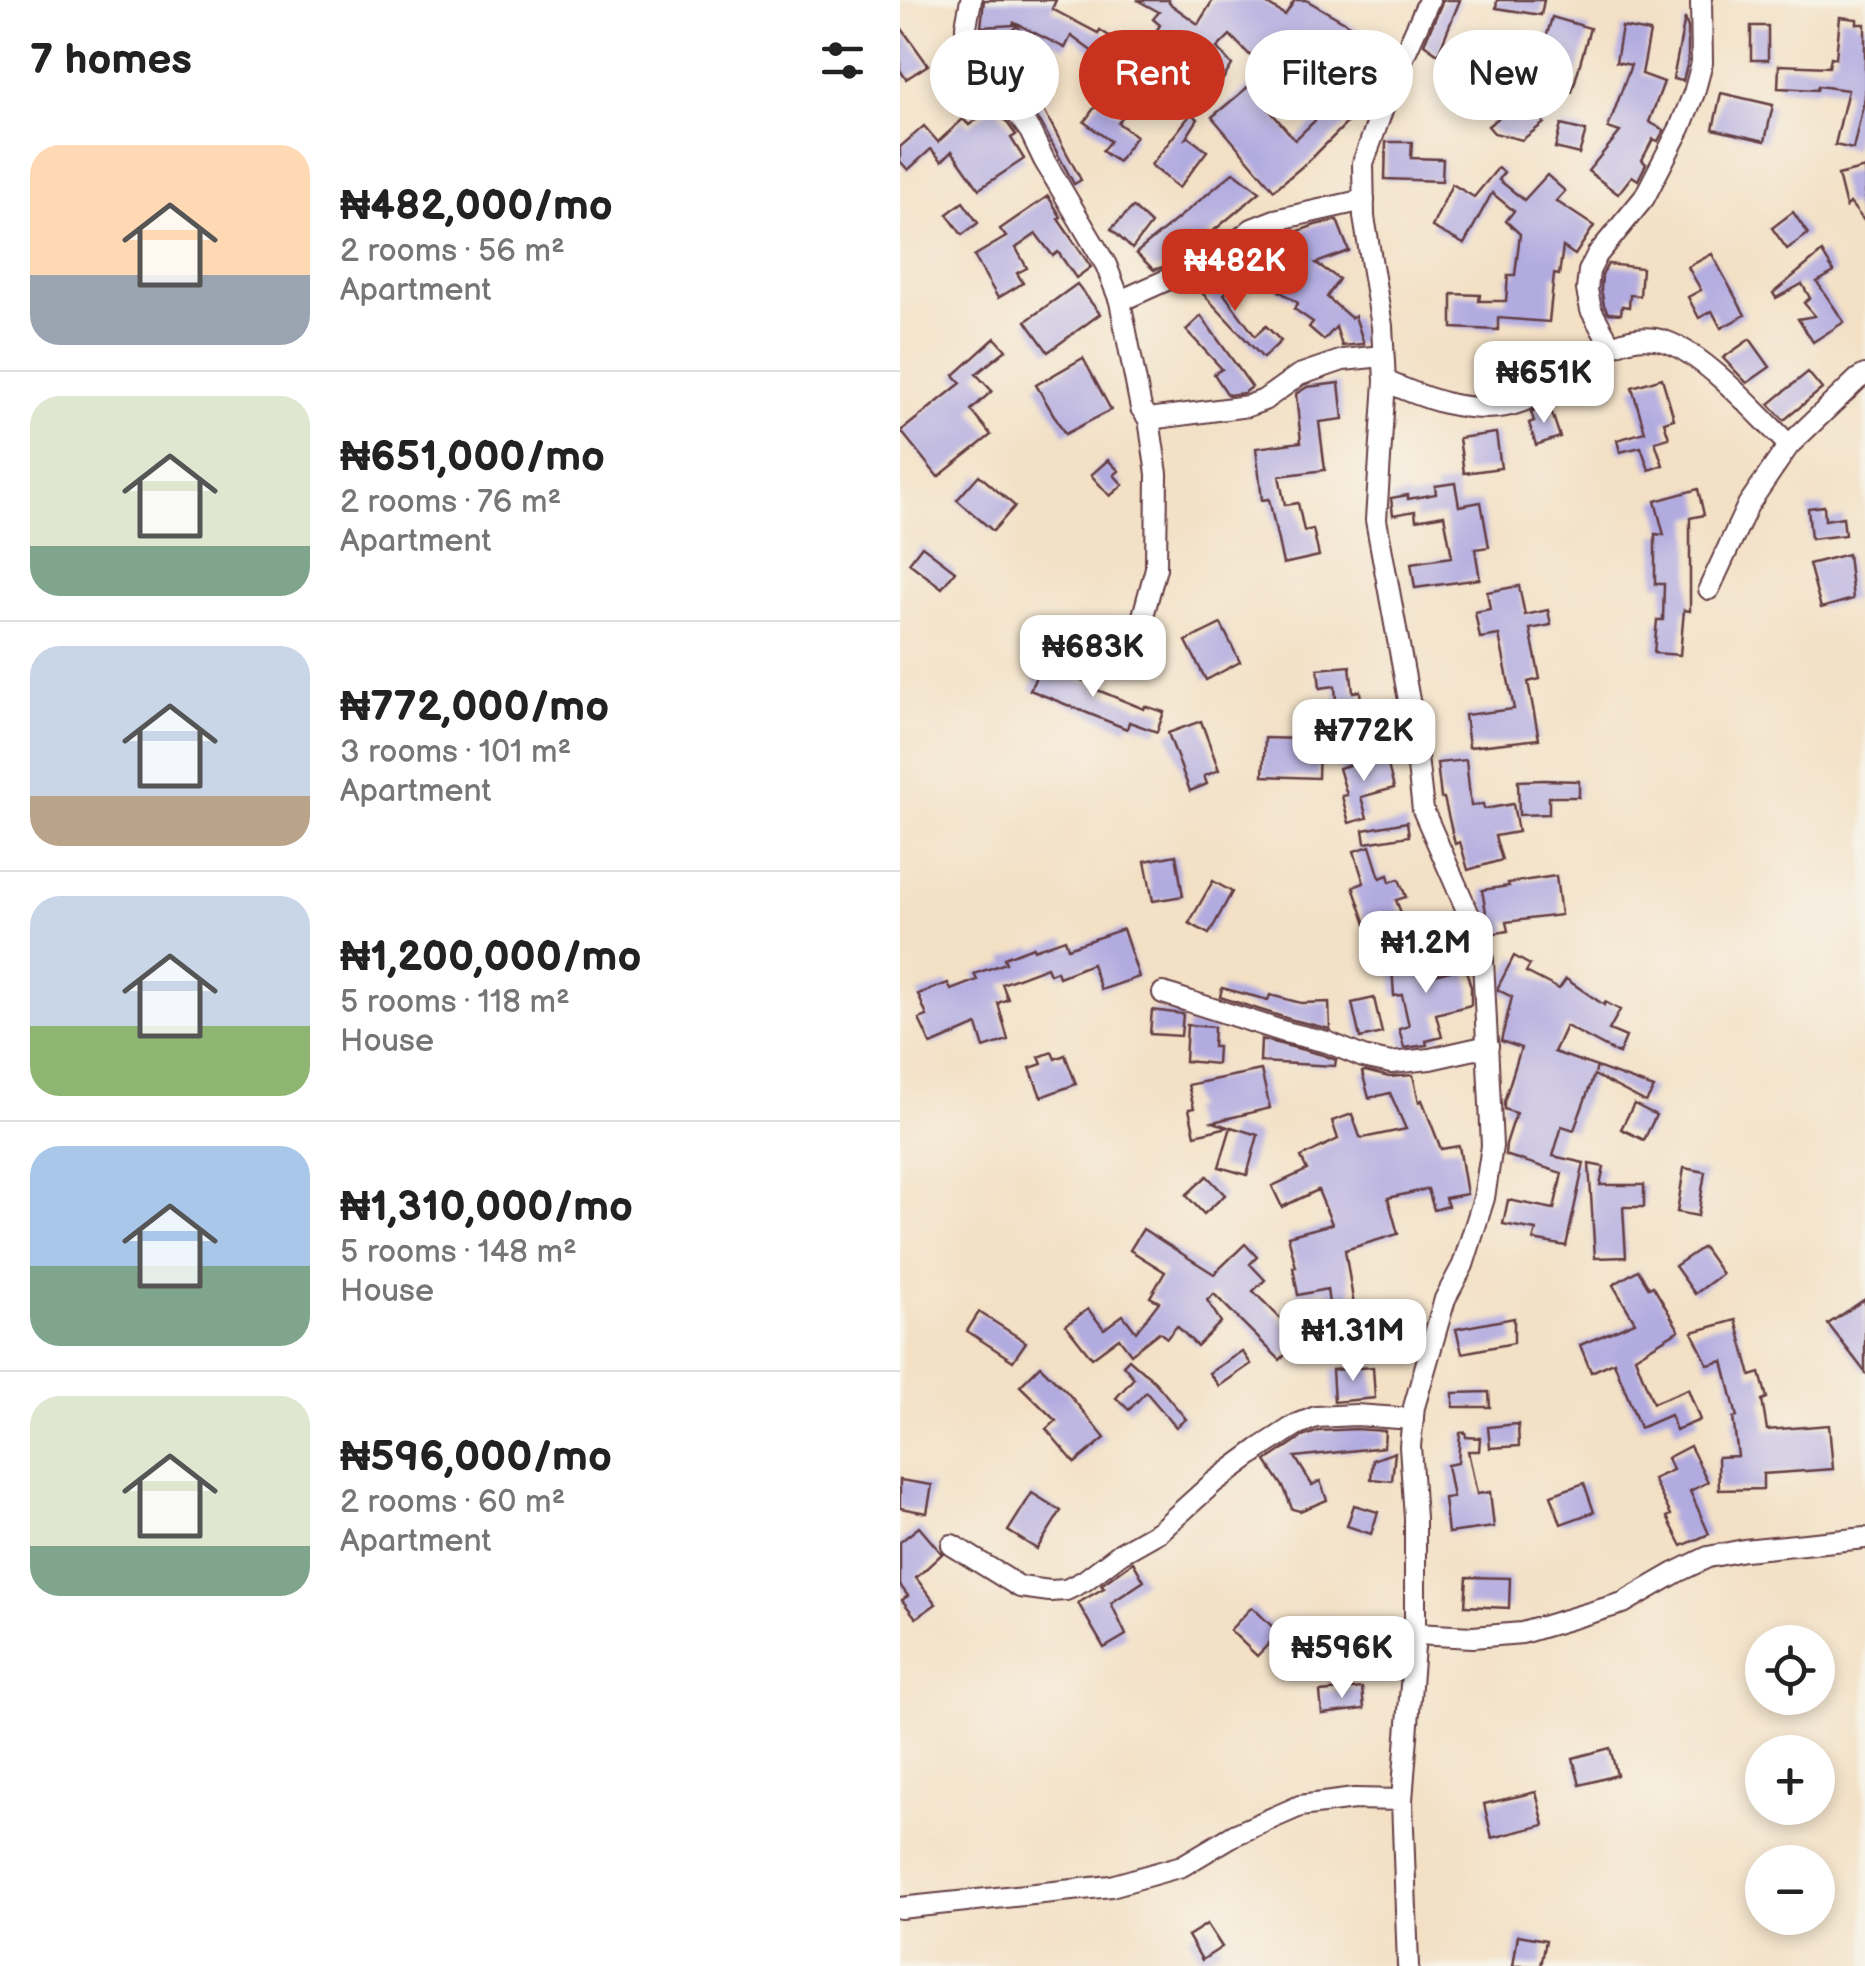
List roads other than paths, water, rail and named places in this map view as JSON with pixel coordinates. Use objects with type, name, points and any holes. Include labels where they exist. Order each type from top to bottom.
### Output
[{"type":"street","points":[[971,0],[967,44],[1030,131],[1106,265],[1120,300],[1141,408],[1150,419],[1158,474],[1156,568],[1136,638]]},
{"type":"street","points":[[1408,1966],[1402,1800],[1415,1634],[1415,1518],[1410,1446],[1413,1418],[1444,1299],[1463,1266],[1484,1198],[1492,1146],[1483,960],[1473,924],[1423,810],[1413,722],[1376,520],[1385,381],[1382,326],[1364,217],[1363,162],[1393,80],[1429,0]]},
{"type":"street","points":[[1611,346],[1591,310],[1589,271],[1597,255],[1644,198],[1694,93],[1702,63],[1701,0]]},
{"type":"street","points":[[1120,300],[1226,250],[1252,229],[1364,200]]},
{"type":"street","points":[[1385,381],[1445,404],[1483,408],[1510,405],[1539,395],[1611,346],[1644,338],[1668,342],[1707,366],[1789,445]]},
{"type":"street","points":[[1150,419],[1248,406],[1300,376],[1343,360],[1383,356]]},
{"type":"street","points":[[1709,589],[1748,505],[1789,445],[1865,375]]},
{"type":"street","points":[[1163,993],[1391,1063],[1488,1046]]},
{"type":"street","points":[[952,1546],[1020,1587],[1066,1590],[1160,1531],[1212,1483],[1296,1425],[1316,1417],[1413,1418]]},
{"type":"street","points":[[1415,1634],[1473,1637],[1522,1633],[1623,1603],[1708,1558],[1744,1550],[1865,1538]]},
{"type":"street","points":[[900,1908],[1111,1886],[1182,1866],[1234,1836],[1300,1806],[1354,1799],[1402,1800]]}]
